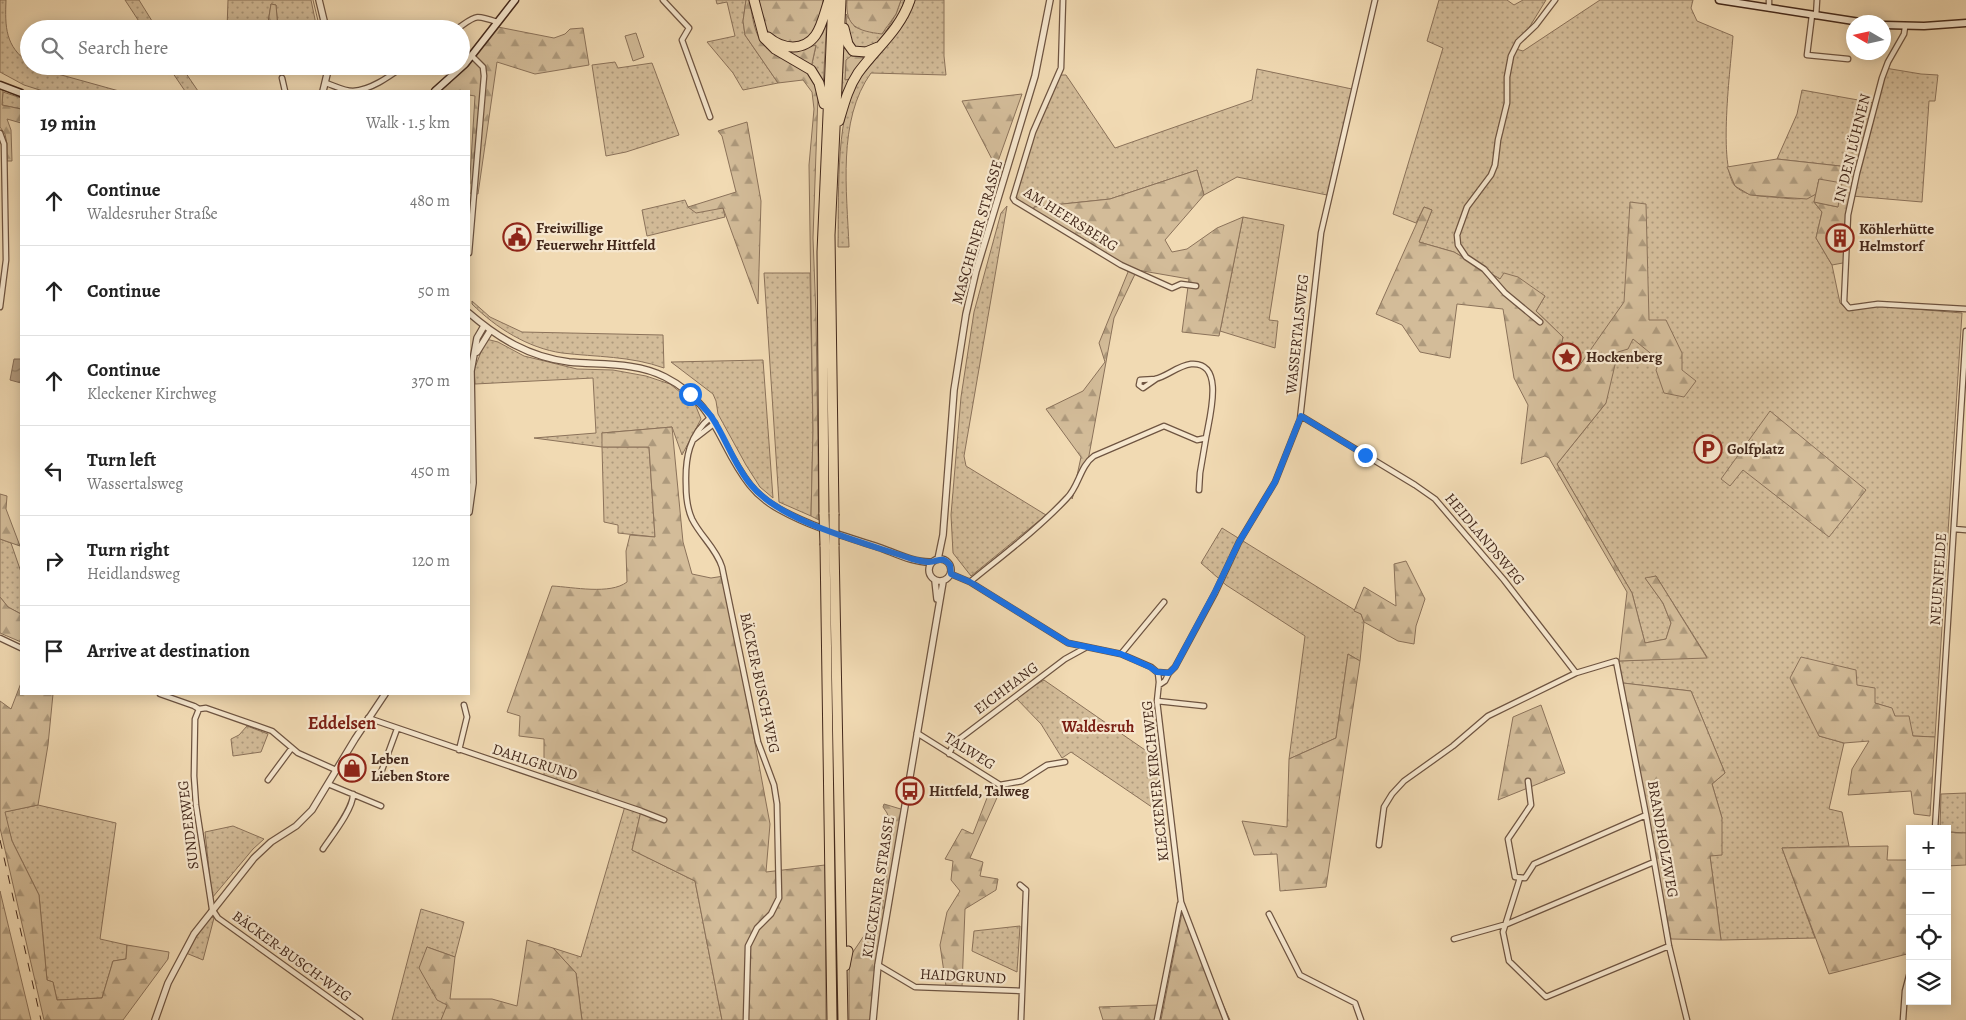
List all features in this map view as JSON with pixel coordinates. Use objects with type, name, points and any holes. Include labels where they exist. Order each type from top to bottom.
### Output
[{"type":"highway","points":[[754,0],[764,38],[775,49],[801,63],[814,75],[821,88],[827,116]]},
{"type":"highway","points":[[760,26],[779,45],[791,47],[804,45],[818,32],[831,0]]},
{"type":"highway","points":[[831,0],[822,252],[838,762],[842,1020]]},
{"type":"highway","points":[[834,135],[851,86],[858,73],[900,22],[910,0]]},
{"type":"highway","points":[[829,514],[830,263],[841,4]]},
{"type":"highway","points":[[841,4],[846,40],[850,48],[857,52],[866,52],[883,44]]},
{"type":"highway","points":[[830,545],[832,1020]]},
{"type":"highway","points":[[838,762],[845,786]]},
{"type":"highway","points":[[842,981],[848,951]]},
{"type":"main road","points":[[472,56],[515,0]]},
{"type":"main road","points":[[1719,0],[1846,20]]},
{"type":"main road","points":[[1891,26],[1905,27],[1966,23]]},
{"type":"main road","points":[[436,90],[454,75]]},
{"type":"main road","points":[[0,85],[20,92]]},
{"type":"street","points":[[321,0],[324,20]]},
{"type":"street","points":[[663,0],[689,28],[682,40],[710,117]]},
{"type":"street","name":"MASCHENER STRASSE","points":[[946,561],[943,534],[954,390],[966,314],[980,256],[1033,86],[1050,0]]},
{"type":"street","name":"AM HEERSBERG","points":[[1063,0],[1062,68],[1033,132],[1012,198],[1121,265],[1172,288],[1181,284],[1196,286]]},
{"type":"street","name":"WASSERTALSWEG","points":[[1159,685],[1175,667],[1214,594],[1236,547],[1272,488],[1301,416],[1320,233],[1375,0]]},
{"type":"street","points":[[1540,322],[1504,293],[1484,269],[1466,257],[1458,245],[1457,235],[1467,207],[1491,175],[1495,164],[1498,140],[1507,103],[1506,77],[1512,56],[1518,42],[1536,25],[1554,0]]},
{"type":"street","points":[[1769,8],[1770,0]]},
{"type":"street","points":[[1817,0],[1807,55],[1846,59]]},
{"type":"street","points":[[469,20],[474,16],[480,16],[497,22]]},
{"type":"street","name":"IN DEN LÜHNEN","points":[[1905,27],[1904,34],[1888,62],[1882,78],[1857,173],[1848,214],[1844,302],[1849,308],[1878,304],[1966,309]]},
{"type":"street","points":[[470,241],[484,76],[483,67],[472,56]]},
{"type":"street","points":[[323,90],[328,75]]},
{"type":"street","points":[[326,84],[356,90],[386,79],[392,75]]},
{"type":"street","points":[[282,78],[285,90]]},
{"type":"street","points":[[0,133],[4,144],[6,251],[0,307]]},
{"type":"street","points":[[470,314],[490,331],[518,347],[552,358],[623,366],[657,374],[690,394],[711,416],[742,474],[770,504],[809,523],[912,559],[929,570]]},
{"type":"street","points":[[470,506],[474,483],[470,386],[477,338],[484,326]]},
{"type":"street","points":[[474,356],[482,340],[490,331]]},
{"type":"street","name":"NEUENFELDE","points":[[1935,825],[1966,331]]},
{"type":"street","points":[[1156,379],[1178,367],[1192,364],[1206,368],[1211,375],[1213,384],[1212,402],[1199,490]]},
{"type":"street","name":"BÄCKER-BUSCH-WEG","points":[[711,416],[700,426],[686,458],[688,507],[692,520],[713,547],[722,568],[758,742],[774,785],[778,804],[780,898],[771,914],[757,928],[748,946],[746,1020]]},
{"type":"street","name":"HEIDLANDSWEG","points":[[1301,416],[1435,499],[1504,580],[1576,673]]},
{"type":"street","points":[[692,441],[715,423]]},
{"type":"street","points":[[970,582],[1052,515],[1070,496],[1088,461],[1092,458],[1164,426],[1197,440],[1206,438]]},
{"type":"street","points":[[1954,529],[1966,530]]},
{"type":"street","name":"MASCHENER STRASSE","points":[[935,561],[943,534]]},
{"type":"street","points":[[912,559],[946,561],[951,568],[951,574],[943,582],[935,581],[930,576],[929,570],[935,561]]},
{"type":"street","points":[[951,574],[970,582],[1068,643],[1121,654],[1157,672],[1169,673]]},
{"type":"street","name":"KLECKENER STRASSE","points":[[935,581],[938,611]]},
{"type":"street","name":"KLECKENER STRASSE","points":[[872,1020],[878,965],[943,582]]},
{"type":"street","points":[[1121,654],[1164,602]]},
{"type":"street","points":[[0,638],[20,648]]},
{"type":"street","name":"EICHHANG","points":[[949,754],[954,744],[1066,659],[1085,648]]},
{"type":"street","name":"BRANDHOLZWEG","points":[[1576,673],[1616,661],[1669,946],[1687,1020]]},
{"type":"street","name":"KLECKENER KIRCHWEG","points":[[1157,672],[1159,685],[1157,701],[1181,902],[1226,1020]]},
{"type":"street","points":[[1379,845],[1384,807],[1392,794],[1404,781],[1453,746],[1488,716],[1576,673]]},
{"type":"street","points":[[163,695],[200,709],[206,708],[272,731],[291,749],[336,770]]},
{"type":"street","points":[[155,1020],[168,983],[194,934],[212,909],[260,852],[304,819],[328,784],[368,718],[385,695]]},
{"type":"street","points":[[1157,701],[1204,706]]},
{"type":"street","points":[[459,750],[467,717],[464,705]]},
{"type":"street","name":"SUNDERWEG","points":[[200,709],[196,719],[194,790],[212,909]]},
{"type":"street","name":"DAHLGRUND","points":[[368,718],[664,820]]},
{"type":"street","points":[[382,770],[397,729]]},
{"type":"street","name":"TALWEG","points":[[917,733],[1000,785],[1022,781],[1047,765],[1066,762]]},
{"type":"street","points":[[268,780],[291,749]]},
{"type":"street","points":[[1520,878],[1516,877],[1508,839],[1532,805],[1528,781]]},
{"type":"street","points":[[328,784],[381,806]]},
{"type":"street","points":[[323,849],[346,813],[353,799],[353,794]]},
{"type":"street","points":[[1520,878],[1524,878],[1534,864],[1646,815]]},
{"type":"street","points":[[1454,939],[1507,924],[1654,862]]},
{"type":"street","points":[[1520,878],[1503,932],[1509,961],[1546,996],[1669,946]]},
{"type":"street","points":[[1020,885],[1026,890],[1021,1020]]},
{"type":"street","points":[[1156,1020],[1181,902]]},
{"type":"street","name":"BÄCKER-BUSCH-WEG","points":[[212,909],[218,918],[360,1020]]},
{"type":"street","points":[[1269,914],[1300,976],[1355,1003],[1361,1020]]},
{"type":"street","name":"HAIDGRUND","points":[[878,965],[915,987],[1022,991]]},
{"type":"street","points":[[1903,1020],[1906,987]]},
{"type":"green space","points":[[0,0],[6,0],[8,35],[20,56],[20,75],[61,75],[115,90],[40,90],[24,85],[0,72]]},
{"type":"green space","points":[[125,0],[139,0],[151,20],[138,20]]},
{"type":"green space","points":[[228,0],[311,0],[315,20],[277,20],[276,5],[271,4],[268,20],[227,20]]},
{"type":"green space","points":[[716,0],[746,0],[743,21],[745,35],[778,83],[743,90],[733,73],[707,42],[735,36],[727,2],[717,4]]},
{"type":"green space","points":[[746,0],[749,0],[759,38],[774,54],[799,66],[807,73],[818,95],[813,238],[819,520],[811,516],[813,431],[809,165],[814,109],[812,92],[803,80],[778,83],[745,35],[743,21]]},
{"type":"green space","points":[[759,0],[823,0],[822,12],[817,27],[811,35],[806,39],[786,43],[774,38],[769,33],[763,22]]},
{"type":"green space","points":[[847,0],[901,0],[896,14],[882,34],[866,31],[855,26],[848,16]]},
{"type":"green space","points":[[901,0],[905,0],[887,33],[874,44],[856,48],[847,35],[846,14],[855,27],[886,31],[896,14]]},
{"type":"green space","points":[[915,0],[944,0],[946,75],[871,73],[860,92],[853,112],[846,157],[849,247],[838,247],[841,140],[849,99],[863,73],[904,24]]},
{"type":"green space","points":[[1439,0],[1507,0],[1514,5],[1523,0],[1546,0],[1516,49],[1523,51],[1600,0],[1693,0],[1691,8],[1697,21],[1733,36],[1726,139],[1730,176],[1736,187],[1749,194],[1789,199],[1800,199],[1816,194],[1814,202],[1822,212],[1816,238],[1832,265],[1840,303],[1848,310],[1879,306],[1962,313],[1935,737],[1913,736],[1895,716],[1891,708],[1875,703],[1819,736],[1844,743],[1829,809],[1842,812],[1849,846],[1782,848],[1815,938],[1721,940],[1710,856],[1722,818],[1712,784],[1725,773],[1691,691],[1623,683],[1619,661],[1707,657],[1656,576],[1646,579],[1663,603],[1671,623],[1666,639],[1645,643],[1632,593],[1557,464],[1606,403],[1577,369],[1558,358],[1563,337],[1536,311],[1545,296],[1500,279],[1454,252],[1419,242],[1432,210],[1424,207],[1416,223],[1393,214],[1443,48],[1427,41]]},
{"type":"green space","points":[[271,4],[276,5],[277,20],[268,20]]},
{"type":"green space","points":[[827,16],[823,88],[811,68],[816,46],[785,53],[768,38],[797,48]]},
{"type":"green space","points":[[498,27],[554,38],[565,34],[570,29],[583,28],[589,65],[535,74],[497,62],[478,194],[470,193],[475,96],[470,95],[470,90],[440,90],[458,75],[470,75],[470,62]]},
{"type":"green space","points":[[636,33],[644,57],[633,61],[625,36]]},
{"type":"green space","points":[[844,44],[868,54],[864,59],[851,56],[845,79],[854,78],[841,104]]},
{"type":"green space","points":[[816,45],[811,68],[785,53]]},
{"type":"green space","points":[[851,56],[864,59],[854,78],[845,80],[846,60]]},
{"type":"green space","points":[[615,62],[618,68],[652,63],[679,135],[626,152],[606,156],[592,65]]},
{"type":"green space","points":[[1885,68],[1938,75],[1935,101],[1929,101],[1922,202],[1852,196],[1857,173],[1852,173],[1840,166],[1777,159],[1797,114],[1802,90],[1875,103]]},
{"type":"green space","points":[[1257,69],[1352,89],[1327,195],[1237,177],[1204,195],[1197,170],[1110,199],[1034,207],[1034,211],[1016,198],[1015,189],[1043,108],[1060,75],[1066,75],[1115,148],[1252,100]]},
{"type":"green space","points":[[174,75],[187,75],[197,90],[184,90]]},
{"type":"green space","points":[[0,89],[3,90],[2,105],[20,109],[20,123],[7,119],[11,130],[12,161],[7,161],[5,134],[0,127]]},
{"type":"green space","points":[[3,92],[20,98],[20,109],[2,105]]},
{"type":"green space","points":[[1022,94],[996,167],[962,101]]},
{"type":"green space","points":[[747,122],[761,201],[758,304],[723,208],[696,213],[688,207],[736,192],[722,136],[718,131]]},
{"type":"green space","points":[[1777,159],[1840,166],[1852,173],[1857,173],[1850,215],[1848,262],[1832,265],[1816,238],[1822,212],[1814,202],[1838,207],[1819,179],[1816,194],[1807,199],[1750,195],[1735,186],[1727,167]]},
{"type":"green space","points":[[1197,170],[1204,195],[1165,240],[1172,252],[1187,249],[1217,228],[1243,217],[1219,336],[1182,332],[1189,279],[1137,270],[1114,318],[1088,461],[1072,499],[1081,457],[1046,409],[1083,391],[1105,362],[1099,343],[1128,272],[1124,265],[1079,236],[1034,211],[1034,207],[1110,199]]},
{"type":"green space","points":[[1819,179],[1842,183],[1838,207],[1814,202]]},
{"type":"green space","points":[[685,200],[688,207],[723,208],[725,217],[647,236],[642,210]]},
{"type":"green space","points":[[1630,202],[1646,204],[1649,320],[1666,320],[1682,353],[1682,370],[1696,381],[1684,397],[1664,393],[1656,370],[1660,361],[1633,339],[1628,349],[1618,352],[1606,403],[1557,464],[1632,593],[1645,643],[1666,639],[1671,623],[1663,603],[1645,578],[1656,576],[1707,658],[1619,661],[1627,592],[1549,458],[1545,456],[1521,464],[1528,405],[1514,378],[1503,309],[1457,304],[1450,358],[1420,352],[1402,325],[1376,314],[1424,207],[1432,210],[1419,242],[1454,252],[1500,279],[1504,273],[1518,277],[1545,296],[1536,311],[1563,337],[1558,358],[1577,369],[1624,302]]},
{"type":"green space","points":[[1007,206],[964,456],[966,466],[1046,515],[971,576],[953,553],[951,515],[961,397],[974,312],[1001,213]]},
{"type":"green space","points":[[1243,217],[1284,225],[1269,320],[1278,321],[1275,348],[1220,331]]},
{"type":"green space","points":[[764,273],[810,273],[813,431],[811,516],[779,502]]},
{"type":"green space","points":[[472,301],[490,317],[522,332],[663,335],[664,368],[639,361],[562,353],[537,347],[502,329],[481,313],[472,304]]},
{"type":"green space","points":[[486,339],[498,342],[524,356],[577,369],[613,370],[646,376],[670,384],[695,404],[701,419],[682,455],[672,427],[602,433],[603,447],[649,447],[655,537],[618,533],[618,525],[604,522],[602,447],[534,438],[596,433],[593,378],[475,384],[474,370]]},
{"type":"green space","points":[[763,360],[773,498],[760,487],[746,465],[718,414],[713,394],[671,362]]},
{"type":"green space","points":[[1770,411],[1866,490],[1829,537],[1743,470],[1730,486],[1721,479]]},
{"type":"green space","points":[[672,427],[683,542],[692,574],[711,578],[724,576],[770,824],[766,872],[825,865],[826,1020],[722,1020],[695,881],[632,850],[641,811],[544,778],[544,739],[519,736],[520,716],[507,712],[552,586],[601,589],[620,586],[627,582],[626,551],[630,535],[655,537],[649,447],[602,447],[602,433]]},
{"type":"green space","points":[[0,494],[7,496],[6,509],[20,546],[0,539]]},
{"type":"green space","points":[[1222,528],[1361,614],[1364,622],[1360,661],[1348,654],[1336,738],[1289,759],[1305,636],[1226,585],[1201,563]]},
{"type":"green space","points":[[0,539],[11,543],[20,569],[20,613],[8,607],[0,597]]},
{"type":"green space","points":[[1406,561],[1425,599],[1416,626],[1414,644],[1398,641],[1364,622],[1361,614],[1354,611],[1364,587],[1396,606],[1394,564]]},
{"type":"green space","points":[[0,597],[8,607],[20,613],[20,642],[0,633]]},
{"type":"green space","points":[[1348,654],[1360,661],[1326,887],[1280,891],[1277,854],[1254,855],[1242,821],[1287,827],[1289,759],[1336,738]]},
{"type":"green space","points":[[1801,657],[1856,670],[1857,685],[1875,688],[1875,703],[1892,708],[1895,716],[1909,716],[1913,736],[1935,737],[1930,816],[1914,814],[1911,791],[1848,795],[1852,769],[1869,741],[1844,743],[1819,736],[1790,678]]},
{"type":"green space","points":[[1044,680],[1158,759],[1165,816],[1071,752],[1062,758],[1041,724],[1015,697]]},
{"type":"green space","points":[[1623,683],[1691,691],[1725,773],[1712,784],[1722,818],[1722,855],[1710,856],[1721,940],[1671,939]]},
{"type":"green space","points":[[20,686],[20,695],[53,695],[48,745],[38,805],[5,812],[12,841],[39,895],[47,980],[53,982],[57,1000],[102,998],[113,961],[126,959],[127,945],[169,952],[168,959],[123,1020],[44,1020],[0,828],[0,701],[11,709]]},
{"type":"green space","points":[[1541,705],[1565,773],[1498,800],[1513,717]]},
{"type":"green space","points":[[247,726],[268,734],[261,752],[233,756],[231,739],[239,735]]},
{"type":"green space","points":[[992,785],[1000,791],[970,858],[983,862],[980,876],[998,879],[996,890],[965,909],[962,987],[946,986],[940,945],[947,912],[960,891],[951,880],[953,861],[945,859],[962,829],[973,834]]},
{"type":"green space","points":[[1966,793],[1966,833],[1951,832],[1951,825],[1940,825],[1941,794]]},
{"type":"green space","points":[[884,804],[904,810],[872,1020],[849,1020],[851,955],[882,909],[892,826],[883,807]]},
{"type":"green space","points":[[38,805],[116,823],[100,939],[127,945],[126,959],[113,961],[102,998],[57,1000],[53,982],[47,980],[39,895],[12,841],[4,812]]},
{"type":"green space","points":[[625,806],[641,811],[632,850],[695,881],[722,1020],[582,1020],[576,973],[553,948],[581,957]]},
{"type":"green space","points":[[233,826],[264,839],[253,849],[212,898],[205,832]]},
{"type":"green space","points":[[1951,832],[1966,833],[1966,865],[1951,866]]},
{"type":"green space","points":[[1888,846],[1887,860],[1906,860],[1906,954],[1829,974],[1782,848]]},
{"type":"green space","points":[[0,891],[31,1020],[0,1020]]},
{"type":"green space","points":[[421,909],[464,922],[455,957],[427,947],[448,1005],[441,1020],[392,1020]]},
{"type":"green space","points":[[1182,913],[1230,1020],[1161,1020]]},
{"type":"green space","points":[[210,916],[214,918],[203,960],[186,953]]},
{"type":"green space","points":[[1020,926],[1017,972],[972,951],[974,931]]},
{"type":"green space","points":[[527,940],[553,948],[576,973],[582,1020],[441,1020],[447,1005],[437,1000],[419,968],[427,947],[455,957],[450,999],[492,999],[517,1006]]},
{"type":"green space","points":[[1159,1005],[1157,1020],[1103,1020],[1099,1007]]},
{"type":"water","points":[[14,359],[20,359],[20,383],[10,380]]},
{"type":"waterway","points":[[313,0],[318,20]]},
{"type":"railway","points":[[0,840],[41,1020]]},
{"type":"place","name":"Freiwillige Feuerwehr Hittfeld","points":[[517,237]]},
{"type":"place","name":"Köhlerhütte Helmstorf","points":[[1840,238]]},
{"type":"place","name":"Hockenberg","points":[[1567,357]]},
{"type":"place","name":"Golfplatz","points":[[1708,449]]},
{"type":"place","name":"Leben Lieben Store","points":[[352,768]]},
{"type":"place","name":"Hittfeld, Talweg","points":[[910,791]]},
{"type":"district","name":"Eddelsen","points":[[342,723]]},
{"type":"district","name":"Waldesruh","points":[[1098,726]]},
{"type":"route","points":[[690,394],[711,416],[742,474],[770,504],[809,523],[912,559],[926,562],[938,559],[944,560],[950,565],[951,574],[970,582],[1068,643],[1121,654],[1157,672],[1164,673],[1172,672],[1175,667],[1214,594],[1234,551],[1269,493],[1279,473],[1301,416],[1365,455]]}]
